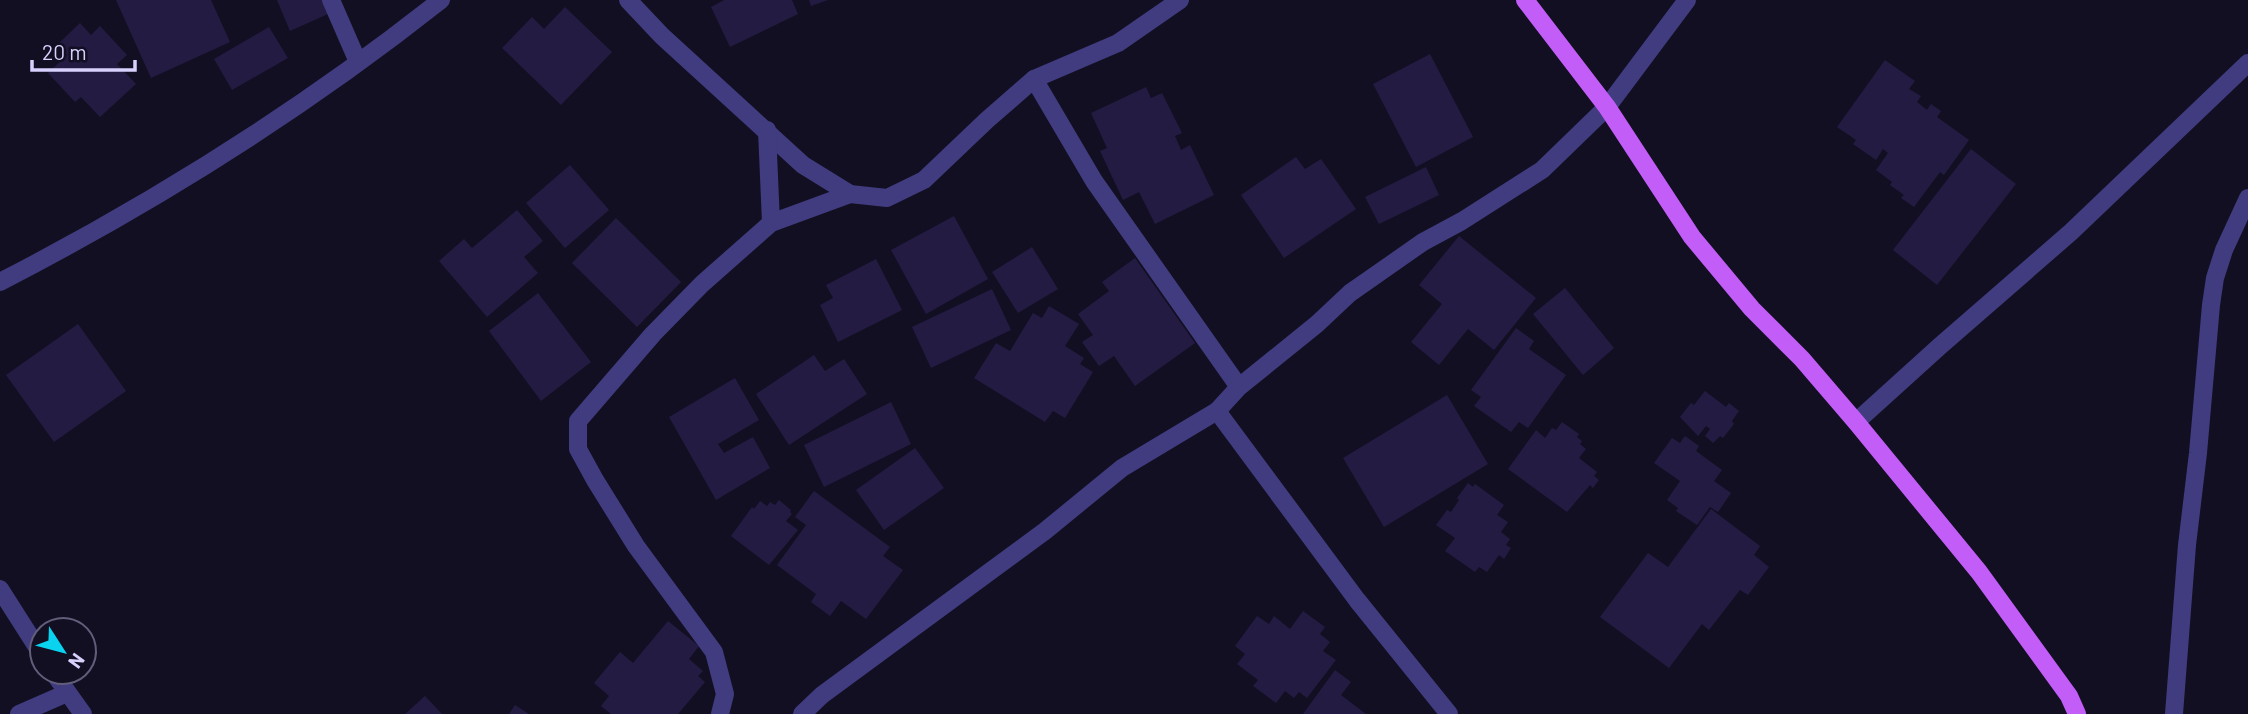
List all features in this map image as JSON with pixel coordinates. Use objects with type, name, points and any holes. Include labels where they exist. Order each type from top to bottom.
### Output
[{"type":"main road","points":[[1525,0],[1607,107],[1692,237],[1752,309],[1802,359],[1856,422],[1979,572],[2069,696],[2077,714]]},
{"type":"street","points":[[331,0],[358,62]]},
{"type":"street","points":[[0,282],[57,253],[248,139],[441,0]]},
{"type":"street","points":[[628,0],[662,36],[803,165],[850,194],[887,198],[924,180],[1034,79],[1118,43],[1180,0]]},
{"type":"street","points":[[802,714],[822,695],[1045,531],[1122,468],[1217,411],[1239,387],[1317,324],[1350,293],[1423,242],[1462,221],[1542,170],[1607,107],[1687,0]]},
{"type":"street","points":[[1856,422],[2071,232],[2248,63]]},
{"type":"street","points":[[1034,79],[1094,181],[1239,387]]},
{"type":"street","points":[[767,130],[771,223]]},
{"type":"street","points":[[720,714],[725,694],[714,652],[636,546],[595,480],[578,449],[578,421],[653,334],[702,284],[771,223],[850,194]]},
{"type":"street","points":[[2174,714],[2187,545],[2211,305],[2215,278],[2224,250],[2248,198]]},
{"type":"street","points":[[1217,411],[1357,600],[1449,714]]},
{"type":"street","points":[[0,589],[28,633]]},
{"type":"street","points":[[62,686],[83,714]]},
{"type":"street","points":[[19,714],[66,693]]},
{"type":"building","points":[[116,0],[211,0],[230,42],[151,78]]},
{"type":"building","points":[[277,0],[322,0],[328,14],[290,31]]},
{"type":"building","points":[[724,0],[792,0],[798,14],[730,47],[711,7]]},
{"type":"building","points":[[809,0],[828,0],[811,6]]},
{"type":"building","points":[[565,7],[612,52],[561,105],[502,48],[532,17],[544,29]]},
{"type":"building","points":[[80,23],[91,35],[100,26],[127,55],[117,64],[136,84],[100,117],[81,97],[75,102],[48,73],[67,55],[57,45]]},
{"type":"building","points":[[269,27],[288,58],[232,90],[214,59]]},
{"type":"building","points":[[1430,54],[1473,137],[1416,167],[1373,84]]},
{"type":"building","points":[[1885,60],[1915,81],[1909,89],[1921,96],[1917,102],[1927,110],[1931,104],[1941,111],[1937,117],[1969,140],[1944,175],[1940,172],[1914,207],[1901,198],[1904,195],[1876,170],[1888,153],[1883,149],[1876,160],[1853,144],[1856,140],[1837,127]]},
{"type":"building","points":[[1146,87],[1151,98],[1162,93],[1182,133],[1175,136],[1181,150],[1190,145],[1214,195],[1155,224],[1139,192],[1123,200],[1100,151],[1107,148],[1091,113]]},
{"type":"building","points":[[1971,149],[2016,184],[1937,285],[1893,250]]},
{"type":"building","points":[[1296,157],[1305,169],[1321,159],[1356,209],[1284,258],[1241,195]]},
{"type":"building","points":[[570,165],[609,210],[565,248],[526,203]]},
{"type":"building","points":[[1426,167],[1439,195],[1379,224],[1365,197]]},
{"type":"building","points":[[517,210],[543,241],[524,257],[538,273],[487,317],[439,261],[464,239],[472,248]]},
{"type":"building","points":[[954,216],[988,279],[926,314],[891,250]]},
{"type":"building","points":[[616,218],[681,282],[637,327],[572,263]]},
{"type":"building","points":[[1459,236],[1536,298],[1494,350],[1468,329],[1439,365],[1411,342],[1442,304],[1419,285]]},
{"type":"building","points":[[1032,247],[1058,289],[1018,313],[992,272]]},
{"type":"building","points":[[1135,258],[1195,343],[1135,386],[1114,356],[1099,366],[1082,342],[1093,335],[1078,314],[1109,291],[1102,282]]},
{"type":"building","points":[[876,259],[902,310],[838,342],[820,305],[833,298],[826,285]]},
{"type":"building","points":[[1565,288],[1614,348],[1583,375],[1533,314]]},
{"type":"building","points":[[992,289],[1011,330],[931,368],[912,327]]},
{"type":"building","points":[[538,293],[591,362],[541,401],[489,331]]},
{"type":"building","points":[[1049,306],[1079,324],[1065,346],[1084,358],[1080,364],[1093,372],[1065,418],[1053,411],[1045,422],[974,378],[996,343],[1010,351],[1033,313],[1042,318]]},
{"type":"building","points":[[78,324],[126,391],[54,442],[6,375]]},
{"type":"building","points":[[1516,328],[1534,341],[1529,349],[1566,375],[1528,428],[1519,422],[1511,432],[1474,406],[1481,397],[1471,390]]},
{"type":"building","points":[[814,355],[825,371],[844,359],[867,394],[789,445],[756,394]]},
{"type":"building","points":[[735,378],[759,420],[718,444],[724,453],[753,437],[770,468],[716,500],[669,417]]},
{"type":"building","points":[[1705,391],[1726,407],[1729,403],[1739,411],[1732,421],[1734,424],[1723,438],[1720,436],[1713,443],[1705,436],[1710,429],[1706,426],[1698,436],[1680,417]]},
{"type":"building","points":[[1447,395],[1488,464],[1384,527],[1343,458]]},
{"type":"building","points":[[891,402],[911,444],[824,487],[804,445]]},
{"type":"building","points":[[1562,422],[1579,434],[1577,437],[1582,441],[1580,444],[1586,449],[1579,458],[1597,472],[1594,476],[1599,480],[1593,488],[1590,485],[1567,512],[1508,469],[1536,430],[1545,438],[1552,428],[1556,430]]},
{"type":"building","points":[[1685,436],[1699,446],[1696,451],[1722,470],[1714,481],[1731,493],[1718,512],[1710,507],[1697,525],[1676,511],[1678,508],[1667,500],[1680,481],[1654,463],[1672,438],[1680,443]]},
{"type":"building","points":[[915,448],[944,488],[884,530],[856,490]]},
{"type":"building","points":[[1468,483],[1473,487],[1475,484],[1504,505],[1497,515],[1508,522],[1501,532],[1510,539],[1506,545],[1511,548],[1504,559],[1499,555],[1487,572],[1479,567],[1475,572],[1445,551],[1455,538],[1436,525],[1447,510],[1451,512]]},
{"type":"building","points":[[814,491],[890,547],[883,556],[903,570],[866,619],[841,601],[830,616],[811,602],[816,594],[777,565],[806,525],[795,517]]},
{"type":"building","points":[[779,500],[791,510],[792,514],[786,521],[798,530],[769,565],[731,536],[752,507],[754,509],[760,501],[767,506],[770,502],[775,505]]},
{"type":"building","points":[[1711,509],[1760,546],[1754,555],[1769,567],[1748,595],[1740,590],[1709,630],[1702,624],[1669,668],[1600,617],[1648,553],[1668,567]]},
{"type":"building","points":[[1303,611],[1325,627],[1320,634],[1330,642],[1323,651],[1336,660],[1307,698],[1299,692],[1294,698],[1285,691],[1276,703],[1253,686],[1258,680],[1237,664],[1245,654],[1235,646],[1257,616],[1269,624],[1274,616],[1290,629]]},
{"type":"building","points":[[668,621],[699,646],[689,659],[703,671],[698,676],[705,682],[678,714],[611,714],[601,706],[609,696],[594,683],[620,652],[633,663]]},
{"type":"building","points":[[1335,670],[1351,682],[1341,695],[1366,714],[1303,714]]},
{"type":"building","points":[[425,696],[442,714],[405,714]]},
{"type":"building","points":[[515,705],[529,714],[509,714]]}]
